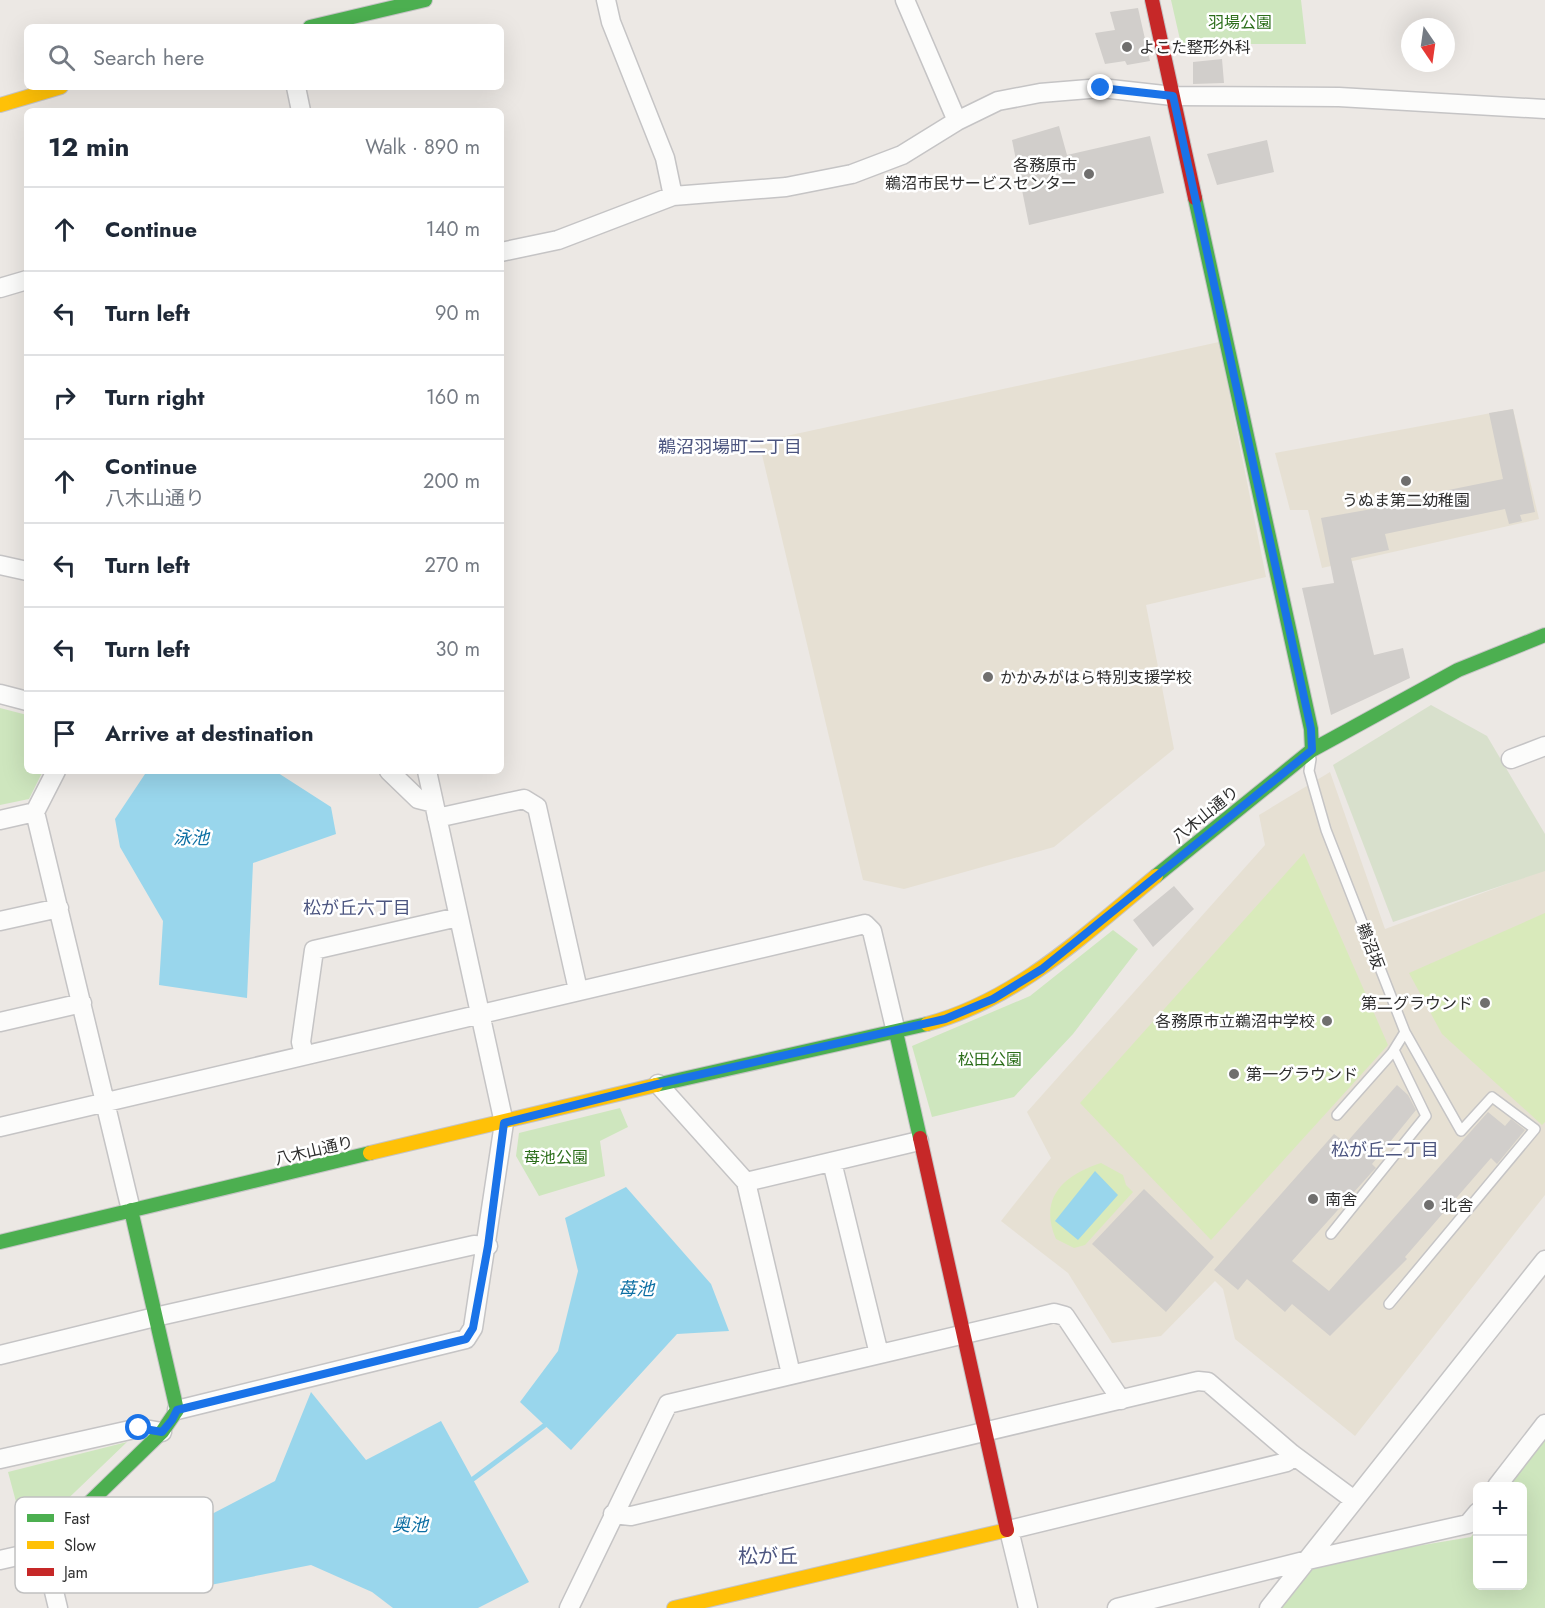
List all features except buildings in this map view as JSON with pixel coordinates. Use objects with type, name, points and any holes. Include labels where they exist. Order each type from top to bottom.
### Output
[{"type":"street","points":[[323,24],[425,0]]},
{"type":"street","points":[[606,0],[610,22],[665,158],[673,196]]},
{"type":"street","points":[[905,0],[957,121]]},
{"type":"street","points":[[1152,0],[1311,729],[1312,750]]},
{"type":"street","points":[[504,251],[558,240],[673,196],[786,187],[852,174],[902,155],[957,121],[998,102],[1040,93],[1101,88],[1173,96],[1339,97],[1545,109]]},
{"type":"street","points":[[0,105],[51,90]]},
{"type":"street","points":[[297,90],[300,108]]},
{"type":"street","points":[[0,288],[24,281]]},
{"type":"street","points":[[0,565],[24,570]]},
{"type":"street","name":"八木山通り","points":[[0,1242],[504,1123],[658,1084],[896,1032],[945,1019],[993,999],[1042,969],[1312,750],[1379,711],[1458,670],[1545,635]]},
{"type":"street","points":[[0,694],[24,700]]},
{"type":"street","points":[[1511,759],[1545,746]]},
{"type":"street","points":[[54,774],[35,812],[106,1102],[177,1410],[162,1432],[95,1497]]},
{"type":"street","points":[[392,774],[418,799],[435,811],[524,799],[537,807],[578,990]]},
{"type":"street","points":[[177,1410],[466,1339],[473,1328],[488,1246],[504,1123],[428,774]]},
{"type":"street","points":[[0,820],[35,812]]},
{"type":"street","points":[[0,921],[59,908]]},
{"type":"street","points":[[304,1054],[301,1042],[314,950],[458,917]]},
{"type":"street","points":[[0,1127],[865,924],[872,931],[1028,1608]]},
{"type":"street","points":[[0,1022],[82,1003]]},
{"type":"street","points":[[658,1084],[746,1182],[791,1374]]},
{"type":"street","points":[[746,1182],[919,1141]]},
{"type":"street","points":[[832,1162],[879,1354]]},
{"type":"street","points":[[0,1355],[155,1317],[474,1245],[488,1246]]},
{"type":"street","points":[[1269,1608],[1545,1260]]},
{"type":"street","points":[[569,1608],[668,1404],[1054,1313],[1065,1316],[1120,1400]]},
{"type":"street","points":[[613,1515],[631,1516],[1198,1381],[1208,1382],[1292,1454],[1354,1500]]},
{"type":"street","points":[[1500,1482],[1545,1424]]},
{"type":"street","points":[[0,1459],[139,1428],[162,1432]]},
{"type":"street","points":[[674,1608],[1287,1462],[1292,1454]]},
{"type":"street","points":[[1117,1608],[1308,1560],[1468,1524],[1473,1518]]},
{"type":"street","points":[[0,1560],[15,1557]]},
{"type":"street","points":[[54,1593],[58,1608]]},
{"type":"lane","name":"鵜沼坂","points":[[1312,750],[1309,771],[1326,830],[1405,1032],[1461,1131],[1492,1097],[1535,1129],[1389,1304]]},
{"type":"lane","points":[[1337,1115],[1394,1050],[1405,1032]]},
{"type":"lane","points":[[1331,1234],[1426,1116],[1394,1050]]},
{"type":"shaded area","name":"かかみがはら特別支援学校","points":[[1219,342],[1266,577],[1146,605],[1174,749],[1054,847],[904,889],[863,880],[759,442]]},
{"type":"shaded area","name":"うぬま第二幼稚園","points":[[1513,409],[1539,519],[1322,568],[1308,510],[1290,510],[1275,453]]},
{"type":"shaded area","name":"各務原市立鵜沼中学校","points":[[1330,772],[1385,929],[1545,870],[1545,1195],[1355,1436],[1235,1339],[1223,1289],[1215,1281],[1161,1336],[1112,1343],[1068,1273],[1001,1221],[1051,1158],[1027,1112],[1265,845],[1259,815]]},
{"type":"green space","name":"羽場公園","points":[[1171,0],[1301,0],[1306,44],[1181,44]]},
{"type":"green space","points":[[1431,705],[1487,736],[1545,834],[1545,871],[1393,922],[1333,765]]},
{"type":"green space","points":[[0,708],[24,714],[24,774],[42,774],[29,799],[0,805]]},
{"type":"green space","name":"第一グラウンド","points":[[1304,853],[1388,1045],[1211,1240],[1080,1103]]},
{"type":"green space","name":"第二グラウンド","points":[[1545,913],[1545,1122],[1542,1125],[1442,1034],[1409,973]]},
{"type":"green space","name":"松田公園","points":[[1113,930],[1138,949],[1073,1034],[1014,1097],[932,1117],[912,1046],[1030,996]]},
{"type":"green space","name":"苺池公園","points":[[620,1108],[628,1127],[600,1141],[605,1176],[539,1196],[516,1156],[519,1133]]},
{"type":"green space","points":[[1101,1163],[1123,1175],[1126,1185],[1133,1192],[1085,1245],[1074,1248],[1056,1239],[1050,1212],[1053,1200],[1058,1190],[1076,1174]]},
{"type":"green space","points":[[1545,1435],[1545,1608],[1274,1608],[1309,1564],[1471,1537],[1473,1534],[1473,1590],[1527,1590],[1527,1482],[1511,1482]]},
{"type":"green space","points":[[127,1442],[70,1497],[15,1498],[8,1472]]},
{"type":"water","name":"泳池","points":[[145,774],[280,774],[331,807],[336,834],[253,863],[247,998],[159,985],[163,921],[120,847],[115,819]]},
{"type":"water","points":[[1095,1171],[1118,1195],[1078,1240],[1055,1221]]},
{"type":"water","name":"苺池","points":[[626,1187],[711,1284],[729,1331],[677,1334],[571,1450],[520,1402],[558,1351],[578,1271],[565,1218]]},
{"type":"water","name":"奥池","points":[[311,1392],[366,1460],[441,1421],[529,1582],[478,1608],[393,1608],[372,1592],[311,1565],[213,1584],[213,1513],[275,1481]]},
{"type":"waterway","points":[[473,1479],[545,1425]]},
{"type":"traffic: fast","points":[[323,24],[425,0]]},
{"type":"traffic: fast","points":[[1195,198],[1311,729],[1312,750]]},
{"type":"traffic: fast","points":[[1156,876],[1312,750],[1458,670],[1545,635]]},
{"type":"traffic: fast","points":[[656,1085],[927,1024]]},
{"type":"traffic: fast","points":[[896,1032],[920,1138]]},
{"type":"traffic: fast","points":[[0,1242],[370,1153]]},
{"type":"traffic: fast","points":[[95,1497],[162,1432],[177,1410],[131,1210]]},
{"type":"traffic: slow","points":[[0,105],[51,90]]},
{"type":"traffic: slow","points":[[927,1024],[960,1013],[1020,982],[1076,942],[1156,876]]},
{"type":"traffic: slow","points":[[370,1153],[656,1085]]},
{"type":"traffic: slow","points":[[674,1608],[1007,1530]]},
{"type":"traffic: jam","points":[[1152,0],[1195,198]]},
{"type":"traffic: jam","points":[[920,1138],[1007,1530]]},
{"type":"place","name":"よこた整形外科","points":[[1127,47]]},
{"type":"place","name":"各務原市 鵜沼市民サービスセンター","points":[[1089,174]]},
{"type":"place","name":"うぬま第二幼稚園","points":[[1406,481]]},
{"type":"place","name":"かかみがはら特別支援学校","points":[[988,677]]},
{"type":"place","name":"第二グラウンド","points":[[1485,1003]]},
{"type":"place","name":"各務原市立鵜沼中学校","points":[[1327,1021]]},
{"type":"place","name":"第一グラウンド","points":[[1234,1074]]},
{"type":"place","name":"南舎","points":[[1313,1199]]},
{"type":"place","name":"北舎","points":[[1429,1205]]},
{"type":"district","name":"鵜沼羽場町二丁目","points":[[730,447]]},
{"type":"district","name":"松が丘六丁目","points":[[357,908]]},
{"type":"district","name":"松が丘二丁目","points":[[1385,1150]]},
{"type":"district","name":"松が丘","points":[[768,1556]]},
{"type":"route","points":[[139,1428],[162,1432],[177,1410],[466,1339],[473,1328],[488,1246],[504,1142],[504,1123],[658,1084],[896,1032],[945,1019],[993,999],[1042,969],[1312,750],[1311,729],[1264,522],[1173,96],[1101,88]]}]
